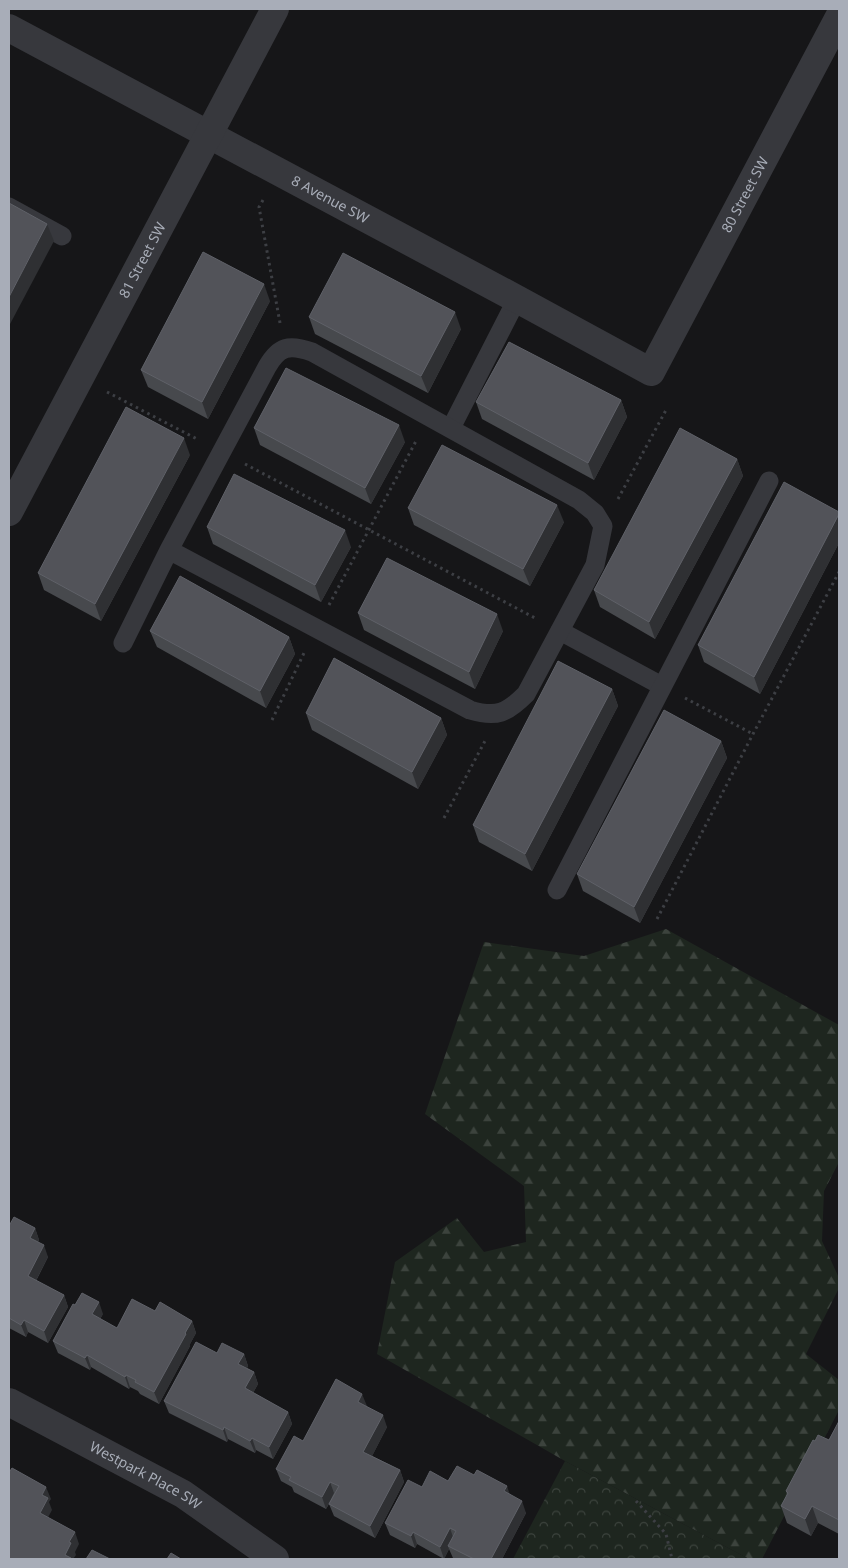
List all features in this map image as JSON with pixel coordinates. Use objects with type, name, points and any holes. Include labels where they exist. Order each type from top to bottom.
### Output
[{"type":"street","name":"81 Street SW","points":[[9,512],[275,9]]},
{"type":"street","name":"80 Street SW","points":[[652,372],[839,18]]},
{"type":"street","name":"8 Avenue SW","points":[[9,28],[652,372]]},
{"type":"street","name":"Westpark Place SW","points":[[9,1402],[183,1494],[275,1559]]},
{"type":"lane","points":[[9,207],[62,236]]},
{"type":"lane","points":[[451,428],[517,299]]},
{"type":"lane","points":[[123,643],[169,550],[222,451],[274,356],[284,348],[298,347],[312,352],[451,428],[579,500],[595,512],[603,526],[595,565],[526,694],[513,707],[499,714],[484,714],[470,710],[169,550]]},
{"type":"lane","points":[[557,890],[769,481]]},
{"type":"lane","points":[[560,631],[662,686]]},
{"type":"path","points":[[278,171],[259,207],[284,348]]},
{"type":"path","points":[[79,378],[222,451],[560,631]]},
{"type":"path","points":[[603,526],[666,410]]},
{"type":"path","points":[[272,720],[316,629],[429,416]]},
{"type":"path","points":[[657,919],[839,572]]},
{"type":"path","points":[[662,686],[753,734]]},
{"type":"path","points":[[444,818],[499,714]]},
{"type":"path","points":[[636,1501],[666,1534],[672,1559]]},
{"type":"green space","points":[[666,929],[839,1025],[839,1162],[824,1191],[822,1241],[839,1278],[839,1288],[806,1354],[839,1380],[839,1410],[762,1559],[749,1559],[565,1461],[377,1354],[395,1262],[457,1218],[484,1252],[526,1242],[524,1186],[425,1114],[484,942],[584,956]]},
{"type":"green space","points":[[565,1461],[749,1559],[513,1559]]},
{"type":"building","points":[[9,203],[47,224],[9,297]]},
{"type":"building","points":[[203,252],[264,284],[202,402],[141,370]]},
{"type":"building","points":[[343,253],[455,312],[421,376],[309,317]]},
{"type":"building","points":[[509,342],[621,400],[588,463],[476,402]]},
{"type":"building","points":[[286,368],[399,425],[365,488],[254,428]]},
{"type":"building","points":[[126,407],[184,438],[95,604],[38,573]]},
{"type":"building","points":[[680,428],[737,459],[649,622],[594,590]]},
{"type":"building","points":[[442,445],[557,505],[523,569],[408,508]]},
{"type":"building","points":[[234,474],[345,530],[315,585],[207,527]]},
{"type":"building","points":[[784,482],[839,512],[839,514],[754,677],[698,645]]},
{"type":"building","points":[[387,558],[497,614],[469,672],[358,613]]},
{"type":"building","points":[[180,576],[289,637],[260,691],[150,631]]},
{"type":"building","points":[[334,658],[441,718],[412,772],[306,713]]},
{"type":"building","points":[[558,661],[612,689],[525,854],[473,825]]},
{"type":"building","points":[[664,710],[721,741],[634,907],[577,874]]},
{"type":"building","points":[[14,1217],[35,1228],[30,1238],[44,1245],[28,1276],[64,1295],[44,1331],[24,1320],[21,1325],[9,1318],[9,1226]]},
{"type":"building","points":[[82,1293],[99,1302],[92,1314],[117,1328],[132,1299],[155,1311],[160,1302],[192,1321],[154,1392],[135,1382],[136,1380],[126,1375],[125,1377],[87,1355],[85,1358],[53,1341],[73,1304],[75,1305]]},
{"type":"building","points":[[196,1342],[217,1353],[222,1343],[244,1354],[238,1364],[254,1372],[245,1388],[288,1412],[269,1447],[252,1438],[250,1441],[224,1427],[223,1430],[164,1401]]},
{"type":"building","points":[[336,1379],[362,1394],[358,1402],[383,1415],[363,1452],[400,1470],[370,1526],[329,1504],[339,1486],[330,1482],[322,1497],[289,1480],[291,1477],[276,1469],[294,1436],[303,1441]]},
{"type":"building","points":[[839,1421],[839,1520],[812,1506],[805,1519],[781,1506],[788,1493],[786,1491],[813,1440],[815,1441],[818,1435],[829,1440]]},
{"type":"building","points":[[457,1466],[474,1475],[477,1470],[507,1486],[504,1491],[522,1501],[491,1559],[474,1559],[448,1546],[456,1531],[450,1528],[440,1547],[413,1532],[411,1536],[385,1523],[408,1480],[422,1487],[430,1471],[448,1481]]},
{"type":"building","points":[[12,1468],[46,1487],[42,1495],[48,1498],[40,1513],[75,1532],[69,1542],[71,1543],[65,1555],[71,1559],[9,1559],[9,1471]]},
{"type":"building","points":[[92,1550],[110,1559],[86,1559]]},
{"type":"building","points":[[171,1553],[181,1559],[167,1559]]}]
